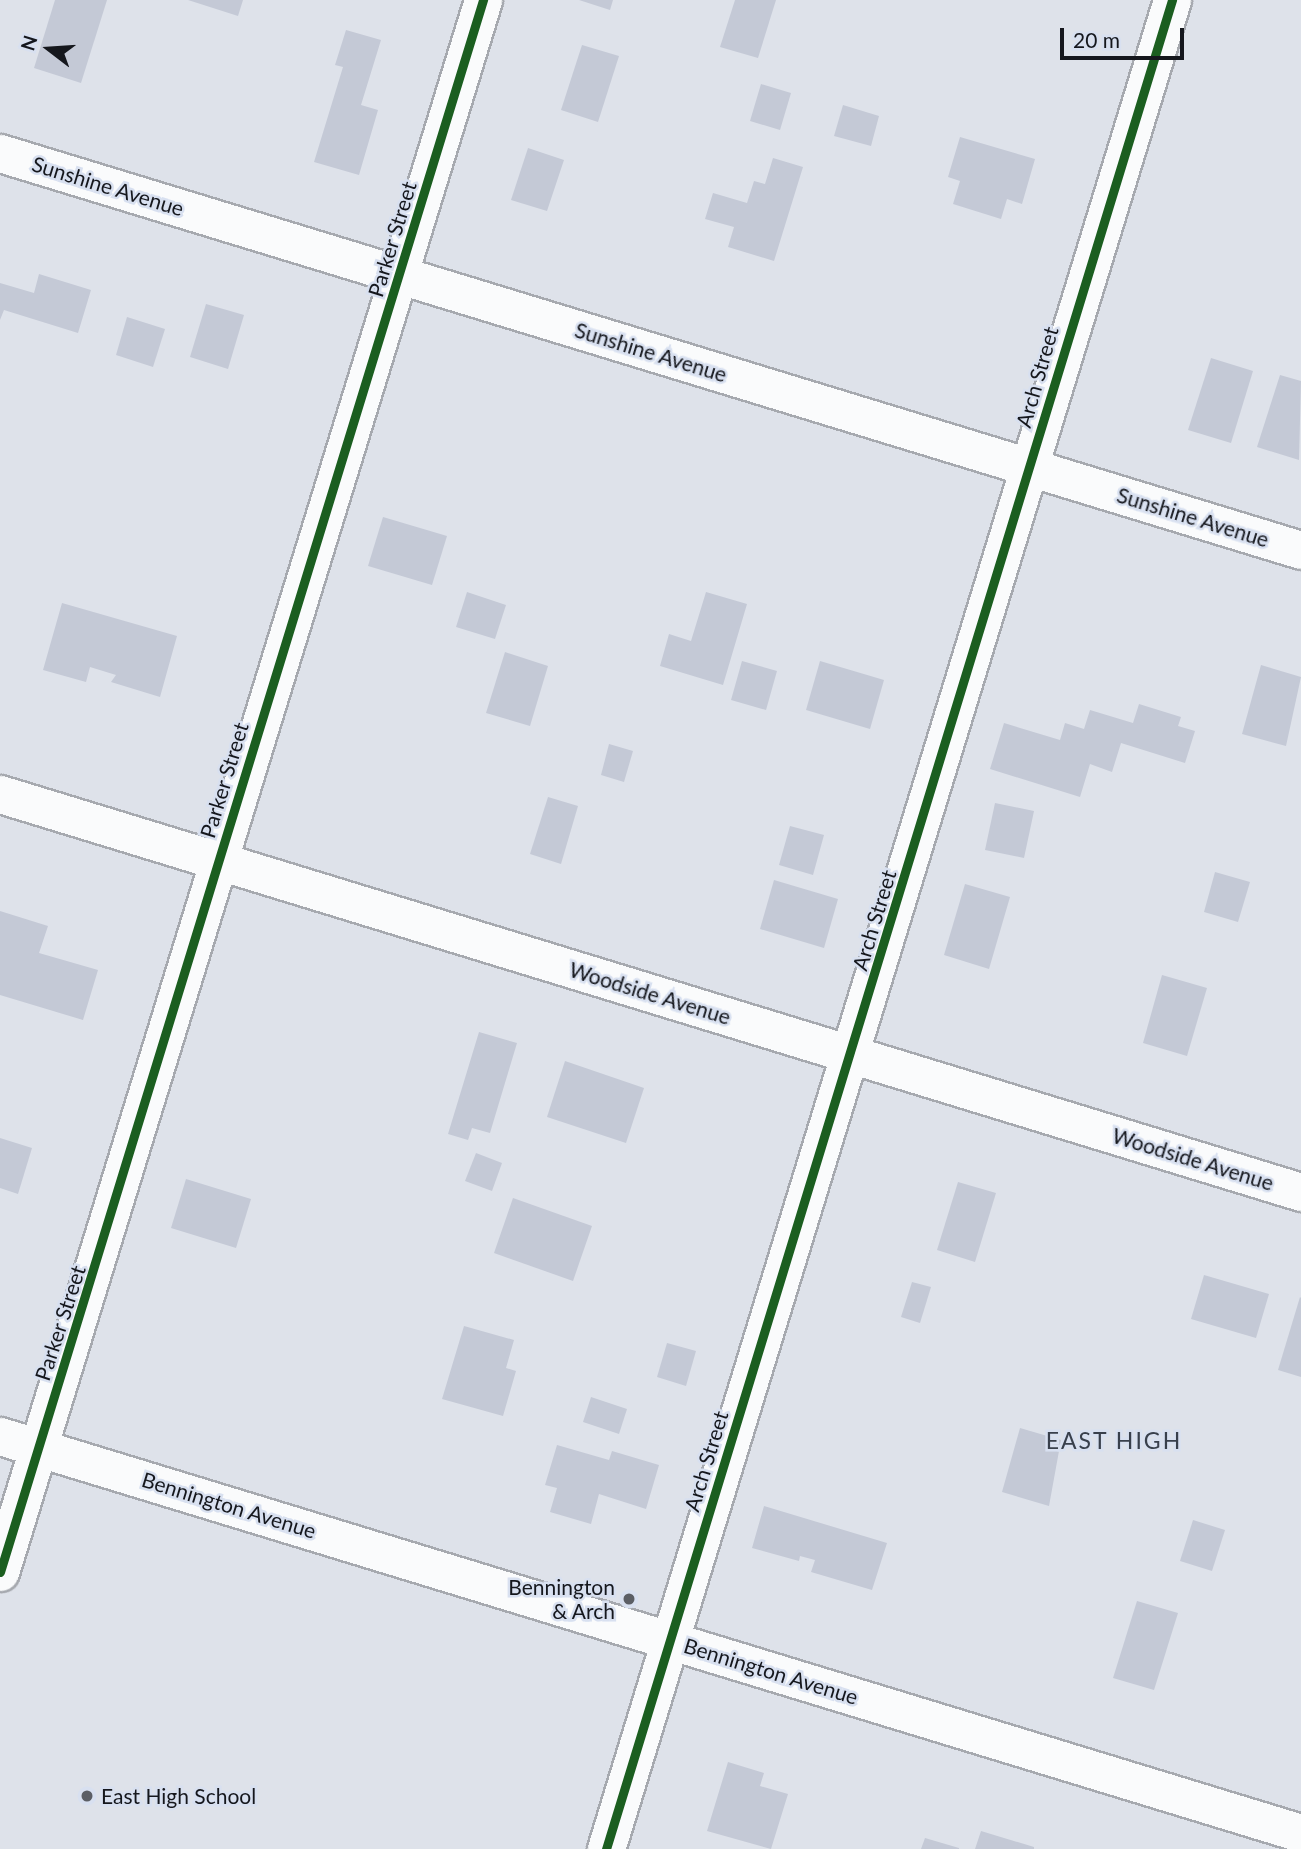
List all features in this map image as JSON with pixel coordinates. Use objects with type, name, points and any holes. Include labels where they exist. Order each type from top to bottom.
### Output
[{"type":"street","name":"Parker Street","points":[[0,1572],[483,0]]},
{"type":"street","name":"Arch Street","points":[[606,1849],[1171,0]]},
{"type":"street","name":"Sunshine Avenue","points":[[0,153],[1301,550]]},
{"type":"street","name":"Woodside Avenue","points":[[0,794],[1301,1192]]},
{"type":"street","name":"Bennington Avenue","points":[[0,1436],[1301,1833]]},
{"type":"building","points":[[55,0],[107,0],[81,83],[34,68]]},
{"type":"building","points":[[188,0],[243,0],[238,16]]},
{"type":"building","points":[[579,0],[613,0],[610,10]]},
{"type":"building","points":[[735,0],[776,0],[758,58],[720,47]]},
{"type":"building","points":[[346,30],[381,40],[361,105],[378,110],[359,175],[314,162],[343,67],[335,65]]},
{"type":"building","points":[[582,45],[619,56],[598,122],[561,110]]},
{"type":"building","points":[[761,84],[791,93],[780,130],[750,121]]},
{"type":"building","points":[[843,105],[879,116],[871,146],[834,136]]},
{"type":"building","points":[[960,137],[1035,159],[1022,204],[1007,199],[1001,219],[953,204],[960,181],[948,177]]},
{"type":"building","points":[[528,148],[564,160],[547,211],[511,200]]},
{"type":"building","points":[[773,158],[803,167],[774,261],[728,247],[734,227],[705,219],[713,193],[747,203],[754,181],[765,184]]},
{"type":"building","points":[[39,274],[91,290],[78,333],[4,310],[0,320],[0,283],[34,293]]},
{"type":"building","points":[[206,304],[244,315],[228,369],[190,357]]},
{"type":"building","points":[[127,317],[165,329],[153,367],[116,355]]},
{"type":"building","points":[[1211,358],[1253,371],[1231,443],[1188,430]]},
{"type":"building","points":[[1280,375],[1301,381],[1299,460],[1257,447]]},
{"type":"building","points":[[383,517],[447,536],[432,585],[368,566]]},
{"type":"building","points":[[467,592],[506,605],[495,639],[456,627]]},
{"type":"building","points":[[706,592],[747,604],[723,685],[660,666],[669,634],[691,641]]},
{"type":"building","points":[[62,603],[177,636],[160,697],[111,682],[116,675],[90,667],[86,682],[43,670]]},
{"type":"building","points":[[505,652],[548,666],[530,726],[486,713]]},
{"type":"building","points":[[742,661],[777,671],[766,710],[731,700]]},
{"type":"building","points":[[820,661],[884,680],[870,729],[806,710]]},
{"type":"building","points":[[1261,665],[1301,677],[1286,746],[1242,734]]},
{"type":"building","points":[[1139,704],[1181,717],[1178,726],[1195,731],[1185,763],[1121,743],[1112,772],[1090,764],[1080,797],[990,769],[1004,723],[1060,740],[1065,723],[1084,729],[1090,710],[1133,723]]},
{"type":"building","points":[[609,744],[633,751],[624,782],[601,775]]},
{"type":"building","points":[[548,797],[578,806],[561,864],[530,854]]},
{"type":"building","points":[[995,803],[1034,811],[1024,858],[985,850]]},
{"type":"building","points":[[790,826],[824,835],[813,875],[779,865]]},
{"type":"building","points":[[1215,872],[1250,882],[1238,922],[1204,912]]},
{"type":"building","points":[[774,880],[838,899],[824,948],[760,929]]},
{"type":"building","points":[[965,884],[1010,897],[989,969],[944,955]]},
{"type":"building","points":[[0,911],[48,926],[39,953],[98,970],[83,1020],[0,995]]},
{"type":"building","points":[[1162,975],[1207,988],[1187,1056],[1143,1043]]},
{"type":"building","points":[[479,1032],[517,1043],[490,1133],[472,1128],[468,1140],[448,1134]]},
{"type":"building","points":[[565,1061],[644,1088],[626,1143],[547,1117]]},
{"type":"building","points":[[0,1138],[32,1148],[18,1194],[0,1188]]},
{"type":"building","points":[[476,1153],[502,1163],[492,1191],[465,1181]]},
{"type":"building","points":[[186,1179],[251,1199],[236,1248],[171,1228]]},
{"type":"building","points":[[958,1182],[996,1193],[975,1262],[937,1250]]},
{"type":"building","points":[[513,1198],[592,1226],[573,1281],[494,1253]]},
{"type":"building","points":[[1204,1275],[1269,1294],[1256,1338],[1191,1319]]},
{"type":"building","points":[[912,1282],[931,1287],[920,1323],[901,1317]]},
{"type":"building","points":[[1301,1298],[1301,1377],[1278,1370]]},
{"type":"building","points":[[464,1326],[514,1340],[506,1368],[516,1371],[503,1416],[442,1399]]},
{"type":"building","points":[[667,1343],[696,1351],[686,1386],[657,1377]]},
{"type":"building","points":[[591,1397],[627,1409],[619,1434],[583,1422]]},
{"type":"building","points":[[1020,1428],[1061,1440],[1049,1506],[1002,1492]]},
{"type":"building","points":[[557,1445],[609,1460],[612,1451],[659,1465],[646,1509],[599,1494],[591,1524],[550,1512],[557,1488],[545,1485]]},
{"type":"building","points":[[764,1506],[887,1543],[872,1590],[811,1572],[815,1560],[800,1556],[799,1561],[752,1548]]},
{"type":"building","points":[[1193,1520],[1225,1530],[1212,1571],[1180,1561]]},
{"type":"building","points":[[1137,1601],[1178,1613],[1154,1690],[1113,1678]]},
{"type":"building","points":[[728,1762],[764,1773],[760,1786],[788,1794],[771,1849],[707,1831]]},
{"type":"building","points":[[981,1831],[1034,1847],[1034,1849],[975,1849]]},
{"type":"building","points":[[925,1838],[959,1848],[959,1849],[921,1849]]},
{"type":"cycle path","points":[[0,1572],[483,0]]},
{"type":"cycle path","points":[[606,1849],[1172,0]]},
{"type":"place","name":"Bennington & Arch","points":[[629,1599]]},
{"type":"place","name":"East High School","points":[[87,1796]]},
{"type":"district","name":"EAST HIGH","points":[[1114,1440]]}]
